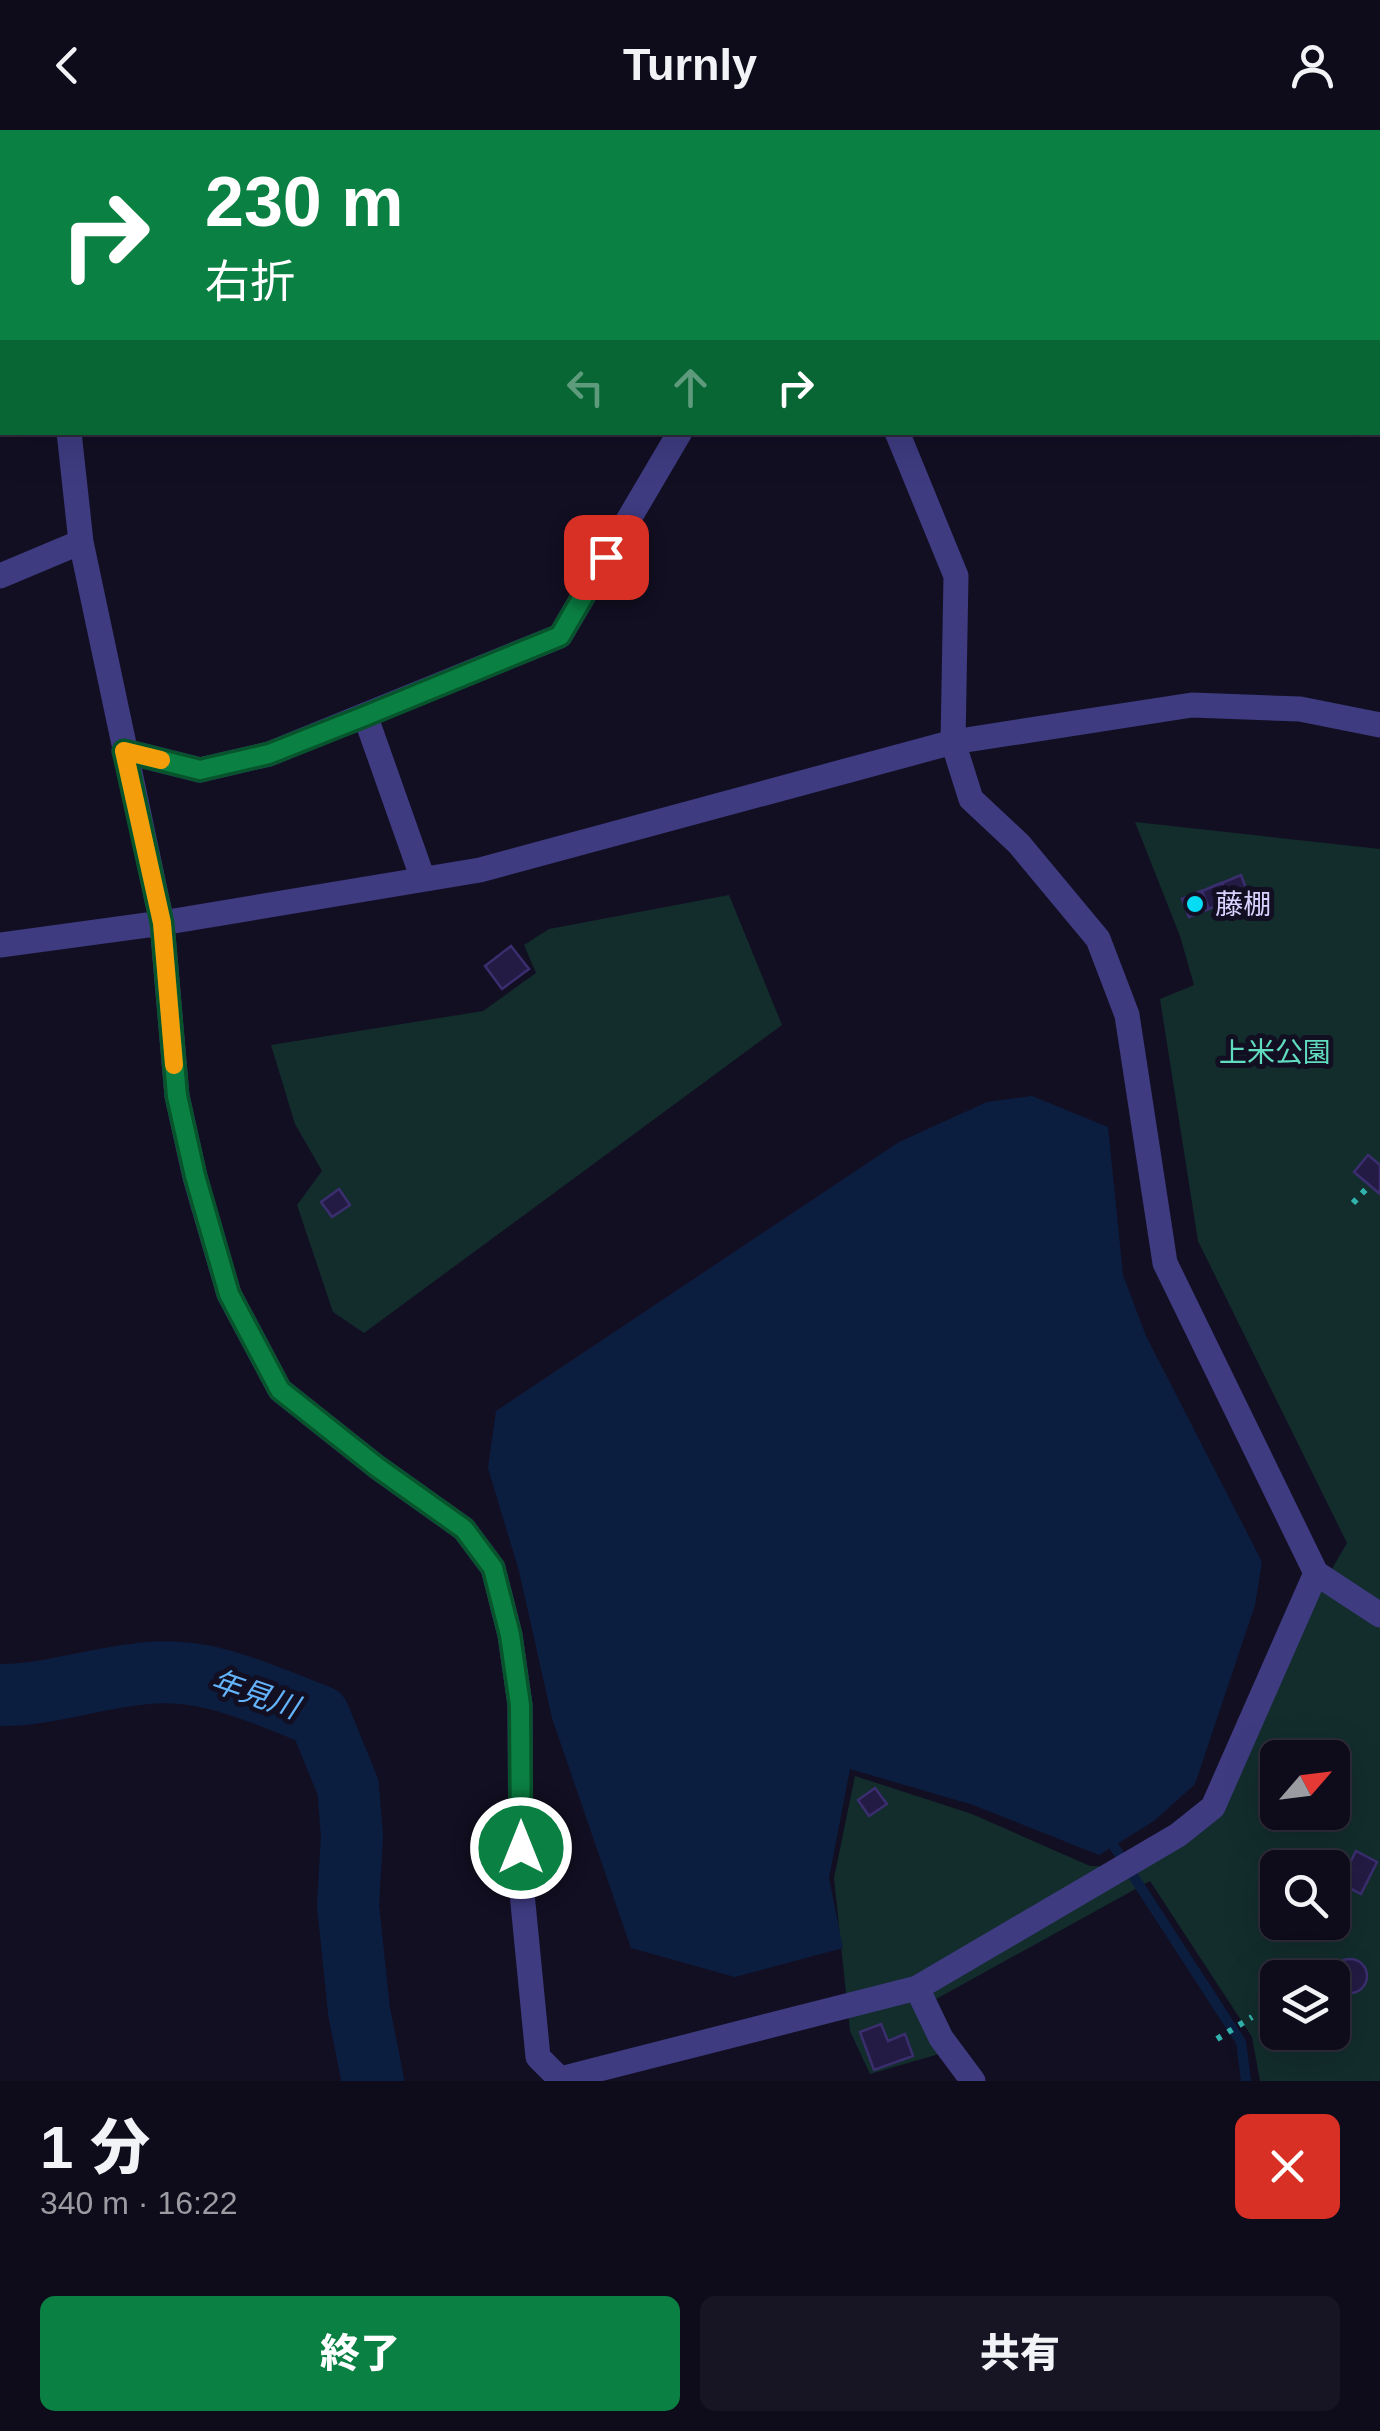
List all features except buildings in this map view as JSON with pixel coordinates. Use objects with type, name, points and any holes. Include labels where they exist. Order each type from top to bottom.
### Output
[{"type":"street","points":[[69,435],[81,542],[162,923],[177,1096],[229,1294],[280,1390],[464,1529],[493,1568],[510,1635],[520,1705],[521,1884],[538,2057],[560,2079],[917,1988],[1178,1835],[1213,1807],[1316,1572]]},
{"type":"street","points":[[124,751],[200,770],[269,754],[560,636],[678,435]]},
{"type":"street","points":[[898,435],[956,576],[953,742],[972,798],[1019,844],[1098,939],[1127,1015],[1164,1263],[1316,1572],[1380,1615]]},
{"type":"street","points":[[0,576],[81,542]]},
{"type":"street","points":[[0,945],[162,923],[480,870],[953,742],[1192,704],[1300,709],[1380,724]]},
{"type":"street","points":[[365,716],[424,879]]},
{"type":"street","points":[[917,1988],[942,2038],[973,2081]]},
{"type":"path","points":[[1353,1202],[1370,1185]]},
{"type":"path","points":[[1217,2040],[1252,2017]]},
{"type":"green space","name":"上米公園","points":[[1135,822],[1380,849],[1380,2081],[1260,2081],[1252,2037],[1150,1881],[918,2009],[939,2054],[870,2074],[850,2031],[834,1878],[855,1776],[972,1814],[1090,1866],[1144,1867],[1214,1816],[1308,1610],[1347,1543],[1198,1241],[1160,999],[1194,985],[1180,936]]},
{"type":"green space","points":[[729,895],[782,1025],[364,1333],[333,1312],[297,1205],[322,1171],[295,1124],[271,1045],[483,1011],[536,973],[524,945],[549,929]]},
{"type":"water","points":[[1032,1096],[1108,1127],[1123,1275],[1146,1336],[1262,1562],[1255,1605],[1195,1784],[1154,1821],[1099,1855],[973,1805],[850,1769],[829,1878],[843,1948],[735,1977],[631,1948],[552,1718],[519,1571],[488,1468],[496,1411],[899,1142],[987,1102]]},
{"type":"waterway","name":"年見川","points":[[0,1695],[163,1672],[231,1683],[319,1716],[348,1787],[352,1836],[348,1905],[359,2011],[373,2081]]},
{"type":"waterway","points":[[1108,1837],[1241,2042],[1246,2081]]},
{"type":"slow traffic","points":[[161,760],[124,751],[162,923],[174,1065]]},
{"type":"place","name":"藤棚","points":[[1195,904]]},
{"type":"route","points":[[521,1848],[520,1705],[510,1635],[493,1568],[464,1529],[280,1390],[229,1294],[177,1096],[162,923],[124,751],[200,770],[269,754],[365,716],[560,636],[606,557]]}]
